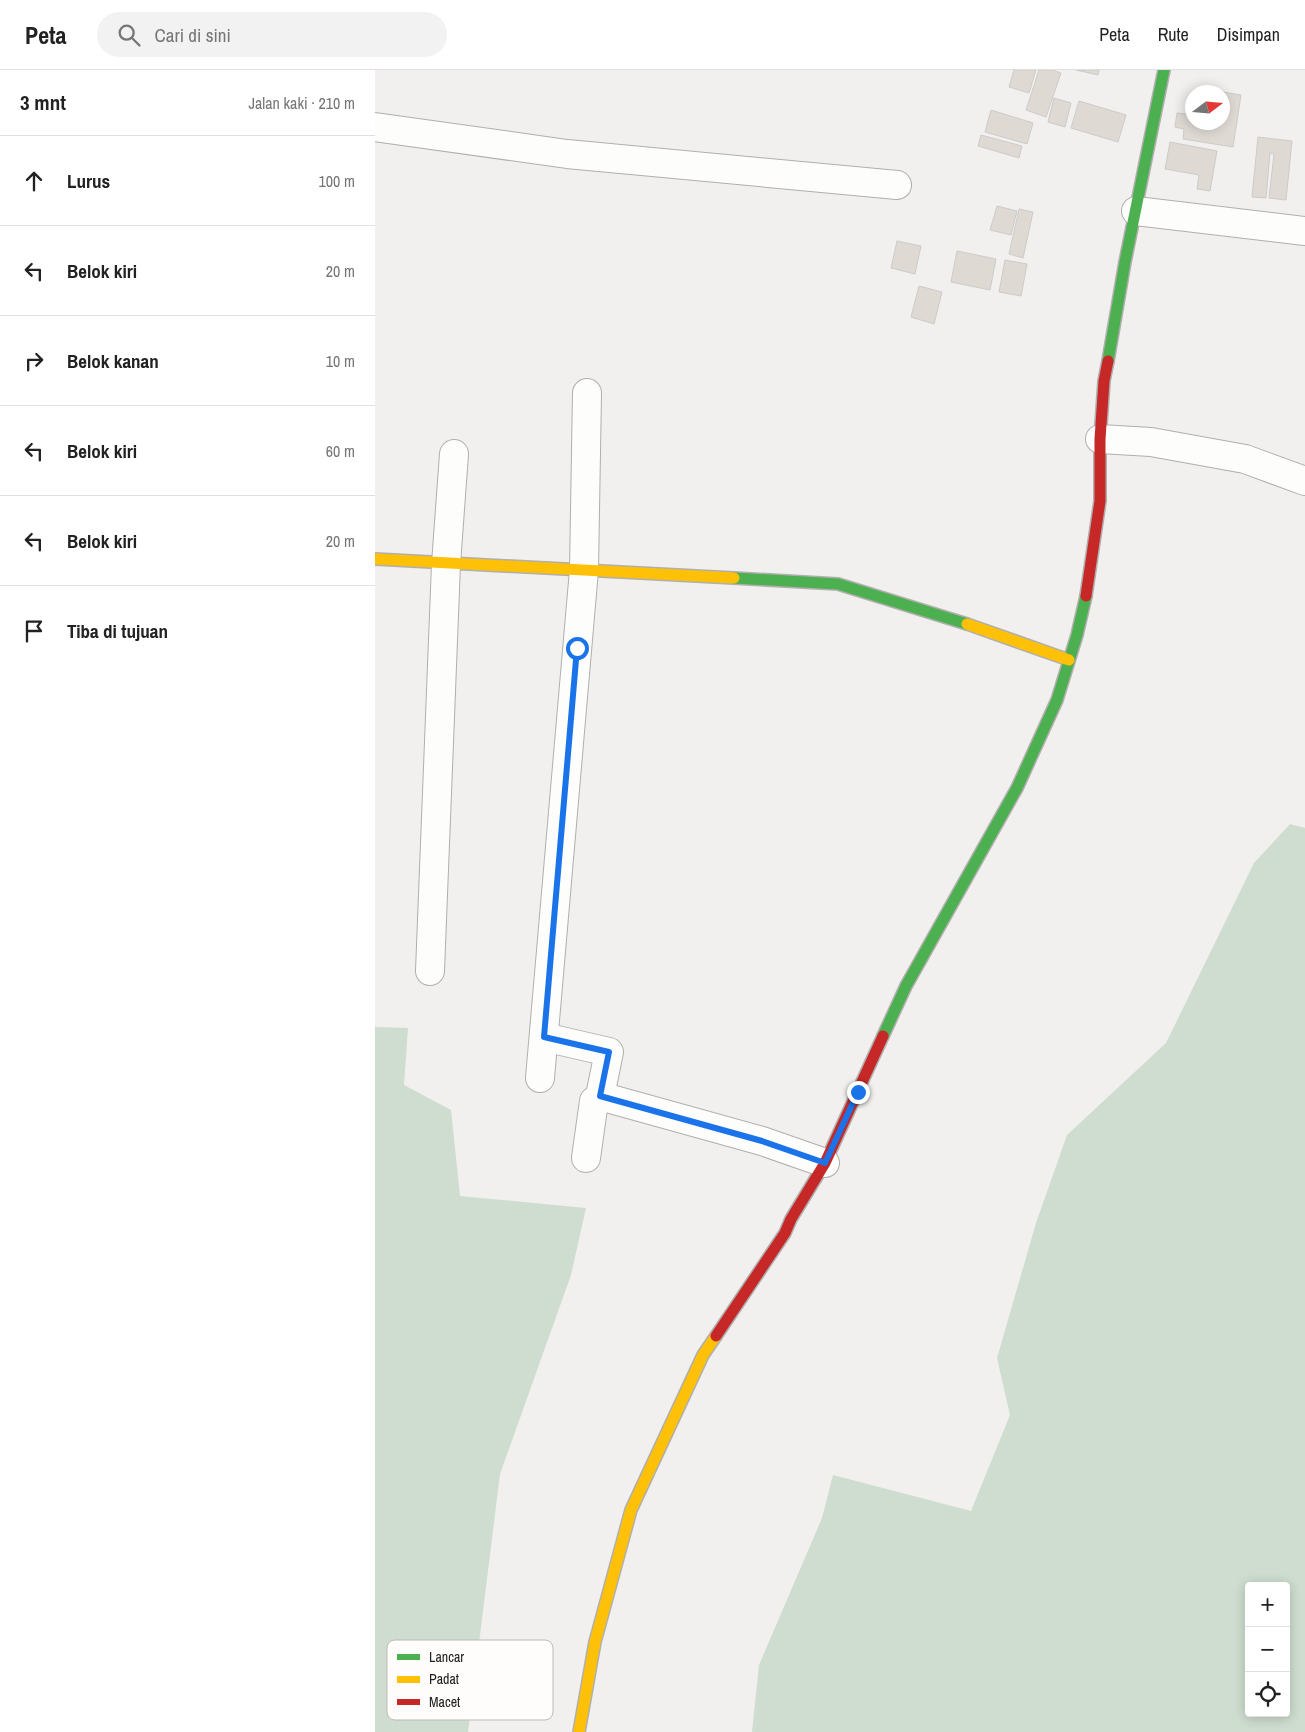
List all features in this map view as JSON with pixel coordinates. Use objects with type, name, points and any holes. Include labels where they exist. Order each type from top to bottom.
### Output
[{"type":"street","points":[[579,1732],[595,1642],[631,1510],[703,1355],[785,1233],[791,1219],[825,1163],[906,986],[1017,788],[1057,700],[1089,584],[1100,501],[1100,439],[1104,381],[1125,262],[1164,70]]},
{"type":"street","points":[[375,127],[567,154],[897,185]]},
{"type":"street","points":[[1136,211],[1305,231]]},
{"type":"street","points":[[540,1078],[584,570],[587,393]]},
{"type":"street","points":[[1100,439],[1151,442],[1245,459],[1305,481]]},
{"type":"street","points":[[431,971],[446,564],[454,454]]},
{"type":"street","points":[[375,560],[838,584],[954,620],[1069,660]]},
{"type":"street","points":[[544,1037],[609,1052],[600,1096],[594,1101],[587,1158]]},
{"type":"street","points":[[600,1096],[762,1141],[825,1163]]},
{"type":"green space","points":[[1290,824],[1305,828],[1305,1732],[752,1732],[759,1665],[822,1518],[833,1475],[971,1511],[1010,1415],[997,1358],[1036,1223],[1067,1135],[1166,1043],[1254,863]]},
{"type":"green space","points":[[375,1027],[408,1028],[404,1085],[451,1110],[460,1196],[586,1208],[571,1275],[500,1474],[479,1640],[387,1640],[387,1720],[469,1720],[468,1732],[375,1732]]},
{"type":"building","points":[[1014,70],[1036,70],[1029,93],[1009,87]]},
{"type":"building","points":[[1039,70],[1052,70],[1061,73],[1046,117],[1026,110]]},
{"type":"building","points":[[1076,70],[1099,70],[1098,75]]},
{"type":"building","points":[[1230,93],[1241,95],[1233,147],[1183,139],[1184,129],[1175,127],[1177,113],[1185,114],[1185,130],[1230,130]]},
{"type":"building","points":[[1054,98],[1071,103],[1065,127],[1048,122]]},
{"type":"building","points":[[1079,101],[1126,115],[1118,142],[1071,128]]},
{"type":"building","points":[[991,110],[1033,123],[1027,144],[985,132]]},
{"type":"building","points":[[981,135],[1022,146],[1019,158],[978,146]]},
{"type":"building","points":[[1258,137],[1292,141],[1286,200],[1269,198],[1274,154],[1270,153],[1266,198],[1252,197]]},
{"type":"building","points":[[1170,142],[1217,151],[1210,191],[1197,189],[1199,175],[1165,169]]},
{"type":"building","points":[[997,206],[1017,211],[1011,235],[990,230]]},
{"type":"building","points":[[1019,209],[1033,212],[1023,258],[1009,254]]},
{"type":"building","points":[[897,241],[921,246],[915,274],[891,268]]},
{"type":"building","points":[[957,251],[996,259],[990,290],[951,282]]},
{"type":"building","points":[[1005,260],[1027,264],[1021,296],[999,292]]},
{"type":"building","points":[[919,286],[942,292],[934,324],[911,317]]},
{"type":"traffic: fast","points":[[1108,361],[1125,262],[1164,70]]},
{"type":"traffic: fast","points":[[734,578],[838,584],[967,624]]},
{"type":"traffic: fast","points":[[883,1036],[906,986],[1017,788],[1057,700],[1077,635],[1086,596]]},
{"type":"traffic: slow","points":[[375,559],[734,578]]},
{"type":"traffic: slow","points":[[967,624],[1069,660]]},
{"type":"traffic: slow","points":[[579,1732],[595,1642],[631,1510],[703,1355],[716,1336]]},
{"type":"traffic: jam","points":[[1086,596],[1100,501],[1100,439],[1104,381],[1108,361]]},
{"type":"traffic: jam","points":[[716,1336],[785,1233],[791,1219],[825,1163],[883,1036]]},
{"type":"route","points":[[577,648],[544,1037],[609,1052],[600,1096],[762,1141],[825,1163],[858,1092]]}]
